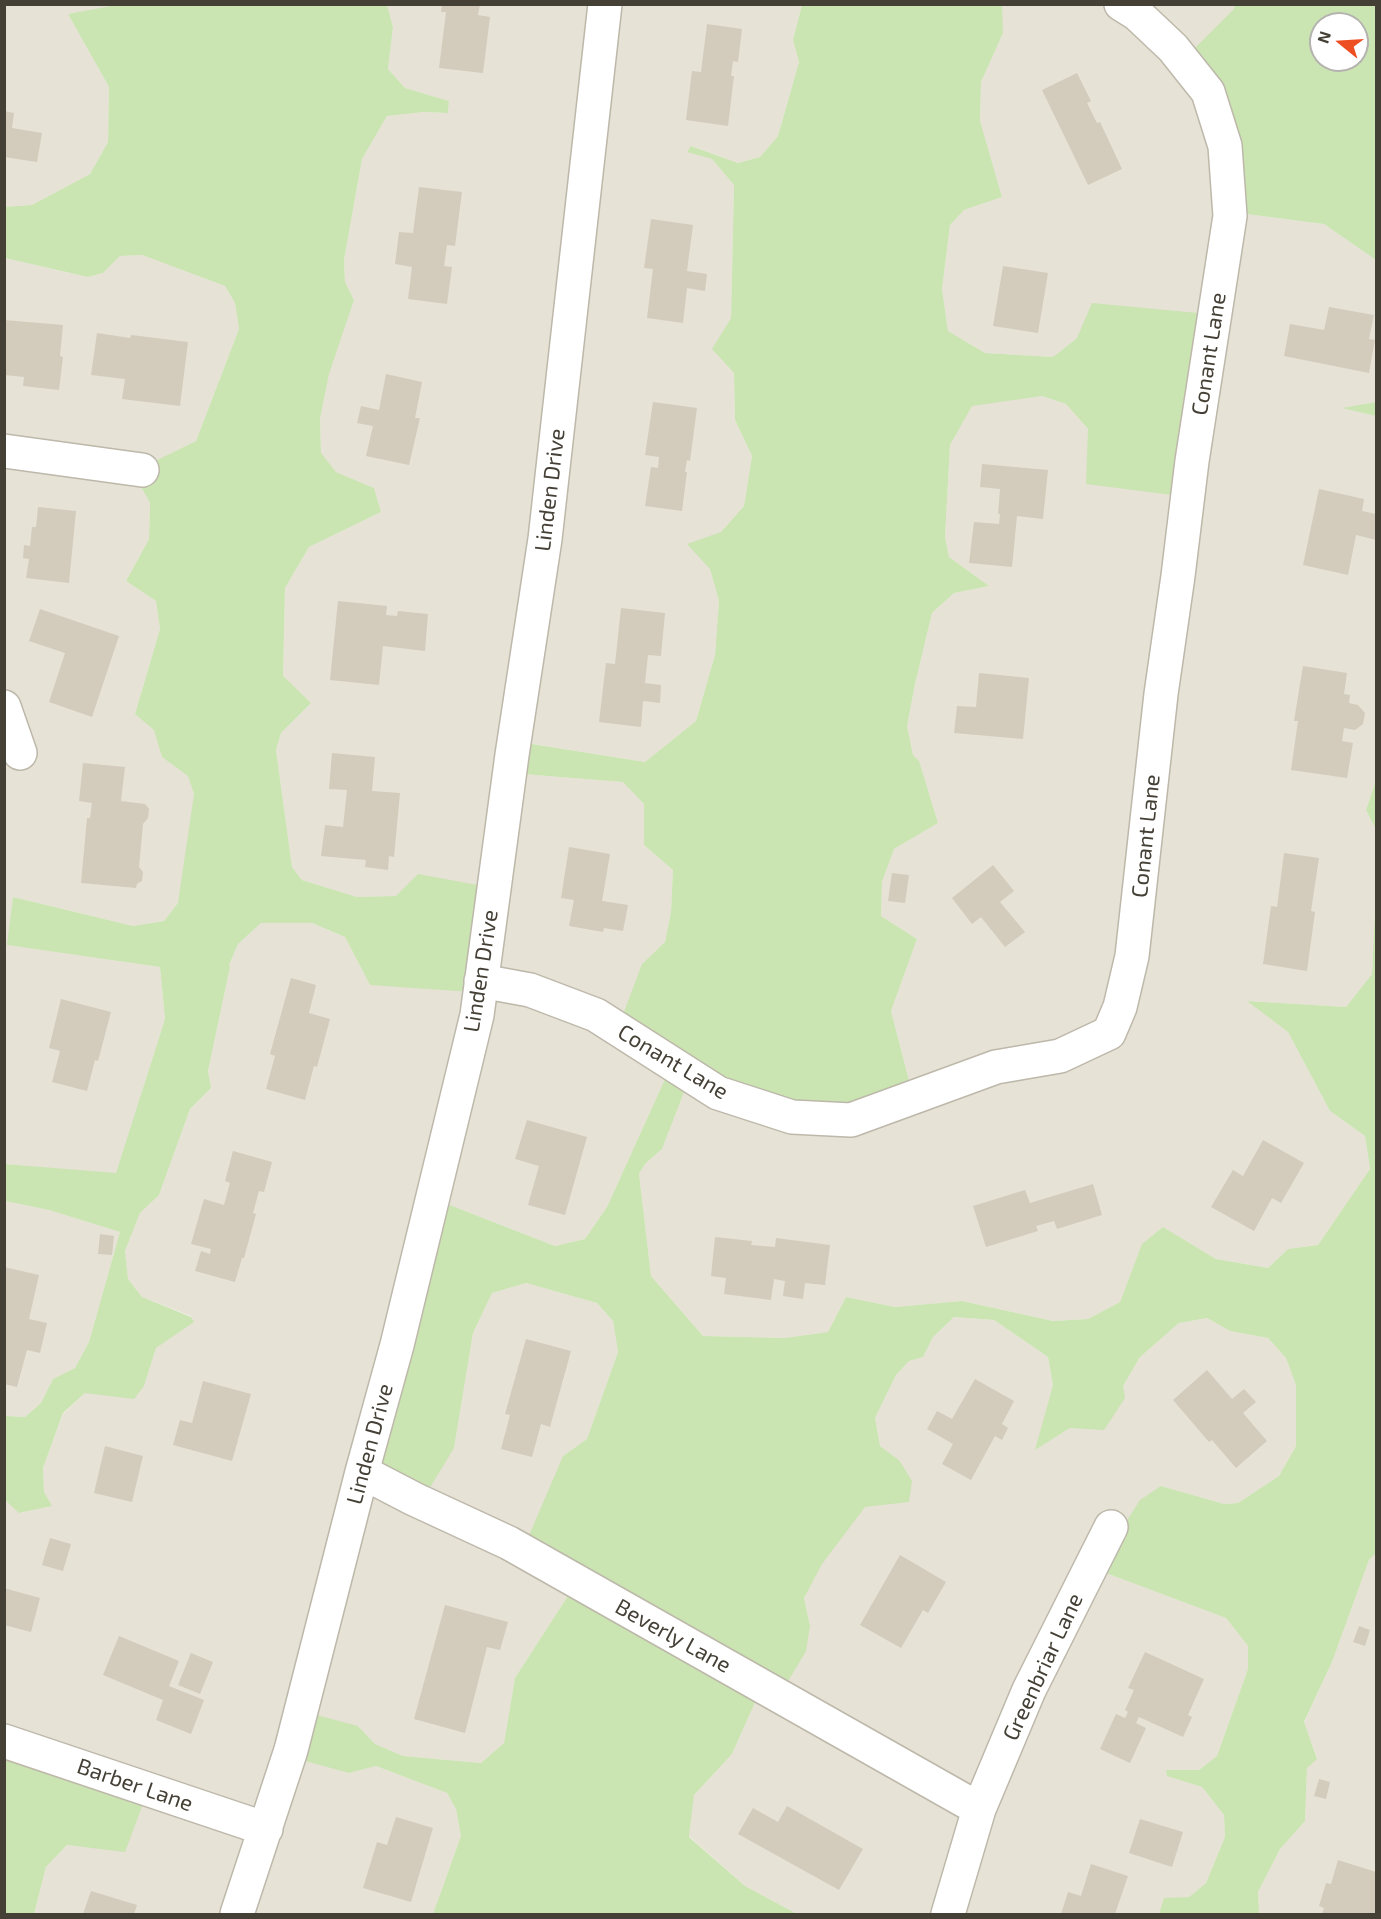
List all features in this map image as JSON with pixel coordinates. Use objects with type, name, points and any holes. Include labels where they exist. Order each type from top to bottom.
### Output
[{"type":"street","name":"Linden Drive","points":[[237,1914],[291,1750],[414,1276],[477,1015],[512,754],[545,539],[604,4]]},
{"type":"street","name":"Conant Lane","points":[[481,981],[530,990],[596,1015],[718,1093],[792,1117],[851,1120],[996,1067],[1060,1056],[1109,1033],[1120,1007],[1132,956],[1161,694],[1192,461],[1230,216],[1225,146],[1208,92],[1173,48],[1137,14],[1121,4]]},
{"type":"street","points":[[4,451],[142,470]]},
{"type":"street","points":[[4,706],[20,753]]},
{"type":"street","name":"Beverly Lane","points":[[362,1472],[509,1543],[979,1809]]},
{"type":"street","name":"Greenbriar Lane","points":[[948,1914],[979,1809],[1029,1690],[1111,1527]]},
{"type":"street","name":"Barber Lane","points":[[4,1741],[266,1829]]},
{"type":"shaded area","points":[[4,5],[122,5],[68,14],[109,87],[108,142],[90,174],[32,205],[5,207]]},
{"type":"shaded area","points":[[387,5],[802,5],[793,40],[799,62],[778,136],[760,157],[738,163],[692,146],[687,151],[712,159],[734,185],[731,318],[713,349],[734,373],[735,420],[752,456],[744,506],[721,532],[710,569],[719,601],[715,655],[696,721],[645,762],[514,741],[510,773],[624,782],[644,804],[644,845],[673,870],[671,912],[665,942],[642,964],[670,1068],[607,1207],[585,1239],[555,1246],[434,1199],[454,1448],[473,1333],[492,1293],[526,1283],[597,1303],[613,1321],[618,1352],[587,1439],[563,1456],[575,1585],[515,1678],[504,1743],[481,1763],[403,1756],[375,1744],[358,1726],[348,1773],[376,1766],[447,1793],[456,1809],[461,1836],[433,1914],[34,1914],[46,1867],[67,1845],[125,1851],[5,1742],[5,1500],[20,1513],[51,1506],[44,1492],[43,1468],[63,1414],[85,1393],[144,1386],[156,1348],[193,1322],[191,1316],[142,1297],[128,1279],[125,1251],[140,1213],[159,1195],[190,1109],[211,1088],[208,1071],[229,965],[238,944],[261,923],[312,923],[345,937],[370,985],[396,896],[357,897],[302,880],[292,867],[276,750],[281,733],[311,703],[283,677],[285,588],[309,547],[381,512],[374,488],[336,472],[321,454],[320,419],[329,373],[354,300],[345,282],[344,260],[362,159],[387,116],[424,112],[448,113],[449,101],[405,88],[388,69],[393,27]]},
{"type":"shaded area","points":[[1001,5],[1235,5],[1233,10],[1231,212],[1324,224],[1376,260],[1376,402],[1344,408],[1376,416],[1376,780],[1366,810],[1376,830],[1372,974],[1346,1007],[1248,1001],[1288,1032],[1330,1111],[1365,1136],[1370,1169],[1318,1245],[1288,1249],[1268,1268],[1216,1259],[1163,1227],[1142,1245],[1120,1302],[1088,1319],[1053,1321],[962,1301],[895,1307],[846,1297],[828,1332],[785,1338],[703,1336],[651,1276],[639,1174],[645,1164],[662,1149],[688,1082],[913,1096],[891,1011],[917,939],[881,916],[882,882],[894,849],[938,823],[919,762],[913,755],[907,726],[932,613],[954,593],[989,586],[949,557],[945,537],[950,445],[972,405],[1042,396],[1066,404],[1088,429],[1180,496],[1077,338],[1053,357],[985,353],[948,331],[942,289],[950,225],[964,210],[1002,197],[980,122],[981,82],[1003,33]]},
{"type":"shaded area","points":[[142,255],[225,286],[235,303],[239,329],[196,441],[134,472],[150,503],[149,539],[126,581],[156,601],[160,629],[135,714],[155,730],[162,757],[189,776],[194,794],[182,887],[178,903],[164,921],[133,926],[13,897],[8,945],[160,967],[165,1019],[116,1174],[5,1164],[5,258],[88,277],[103,273],[120,256]]},
{"type":"shaded area","points":[[5,1201],[49,1210],[120,1232],[89,1342],[75,1368],[53,1379],[41,1403],[25,1417],[5,1416]]},
{"type":"shaded area","points":[[954,1317],[994,1320],[1048,1357],[1053,1385],[1036,1449],[1070,1428],[1123,1386],[1140,1357],[1179,1323],[1207,1318],[1230,1331],[1268,1338],[1286,1358],[1296,1385],[1296,1446],[1279,1476],[1238,1503],[1224,1504],[1161,1486],[1106,1573],[1226,1618],[1248,1646],[1248,1669],[1217,1756],[1199,1770],[1166,1770],[1168,1776],[1202,1787],[1224,1815],[1225,1837],[1206,1883],[1189,1897],[1164,1899],[1159,1914],[797,1914],[745,1886],[689,1836],[694,1795],[732,1754],[761,1689],[810,1626],[804,1598],[821,1564],[899,1460],[880,1446],[875,1418],[896,1375],[909,1361],[923,1357],[933,1337]]},
{"type":"shaded area","points":[[1376,1553],[1376,1914],[1259,1914],[1258,1892],[1280,1849],[1305,1821],[1307,1768],[1317,1758],[1304,1723],[1332,1662],[1369,1560]]},
{"type":"green space","points":[[122,4],[387,5],[393,27],[388,69],[405,88],[449,101],[448,113],[424,112],[387,116],[362,159],[344,260],[345,282],[354,300],[329,374],[320,419],[321,453],[336,472],[374,488],[381,512],[309,547],[285,588],[283,676],[311,703],[281,733],[276,750],[292,867],[302,880],[357,897],[396,896],[418,874],[488,887],[472,992],[370,985],[345,937],[312,923],[261,923],[238,944],[229,965],[208,1071],[211,1088],[190,1109],[159,1195],[140,1213],[125,1251],[128,1279],[142,1297],[191,1317],[194,1322],[156,1348],[144,1386],[134,1399],[85,1393],[63,1413],[43,1468],[44,1492],[52,1506],[19,1513],[5,1500],[5,1416],[25,1417],[41,1403],[53,1379],[75,1368],[89,1342],[120,1232],[49,1210],[5,1201],[5,1164],[116,1173],[165,1019],[160,967],[7,945],[13,897],[133,926],[164,921],[178,903],[194,794],[188,776],[162,757],[154,730],[135,714],[160,629],[156,601],[126,581],[149,539],[150,503],[133,472],[196,441],[239,329],[235,303],[225,286],[142,255],[120,256],[103,273],[88,277],[5,258],[4,207],[32,205],[90,174],[108,142],[109,87],[68,14]]},
{"type":"green space","points":[[802,5],[1002,5],[1003,33],[981,82],[980,121],[1002,197],[964,210],[950,225],[942,289],[948,331],[985,353],[1053,357],[1077,338],[1092,303],[1208,314],[1180,496],[1086,484],[1088,429],[1066,404],[1042,396],[972,406],[950,445],[945,537],[949,557],[989,586],[954,593],[932,613],[907,726],[913,755],[919,761],[938,823],[894,849],[882,882],[881,916],[917,939],[891,1011],[913,1096],[847,1122],[688,1082],[662,1149],[645,1164],[639,1174],[651,1276],[703,1336],[785,1338],[828,1332],[846,1297],[895,1307],[962,1301],[1053,1321],[1088,1319],[1120,1302],[1142,1244],[1163,1227],[1216,1259],[1268,1268],[1288,1249],[1318,1245],[1370,1169],[1365,1136],[1330,1111],[1288,1032],[1247,1001],[1346,1007],[1372,974],[1376,885],[1376,1553],[1369,1560],[1332,1662],[1304,1722],[1317,1759],[1307,1768],[1305,1821],[1280,1849],[1258,1892],[1259,1914],[1159,1914],[1164,1898],[1189,1897],[1206,1883],[1225,1837],[1224,1815],[1202,1787],[1167,1776],[1166,1770],[1199,1770],[1217,1756],[1248,1669],[1248,1646],[1226,1618],[1106,1573],[1126,1522],[1140,1500],[1161,1486],[1224,1504],[1238,1503],[1279,1476],[1296,1446],[1296,1385],[1286,1358],[1268,1338],[1230,1331],[1207,1318],[1179,1323],[1140,1357],[1123,1386],[1125,1398],[1104,1430],[1070,1428],[1035,1450],[1053,1385],[1048,1357],[994,1320],[954,1317],[933,1337],[923,1357],[909,1361],[896,1375],[875,1418],[880,1446],[899,1460],[912,1481],[909,1502],[865,1507],[822,1564],[804,1598],[810,1626],[806,1651],[781,1693],[761,1689],[732,1754],[694,1795],[689,1837],[745,1886],[797,1914],[433,1914],[461,1836],[456,1809],[447,1793],[376,1766],[349,1773],[287,1756],[298,1710],[358,1726],[375,1744],[403,1756],[481,1763],[504,1743],[515,1678],[575,1585],[522,1552],[563,1456],[587,1439],[618,1352],[613,1321],[597,1303],[526,1283],[492,1293],[473,1333],[454,1448],[423,1499],[369,1477],[434,1199],[555,1246],[585,1239],[607,1207],[670,1068],[621,1020],[642,964],[665,942],[671,912],[673,870],[644,845],[644,804],[623,782],[510,773],[513,741],[645,762],[696,721],[715,655],[719,601],[710,569],[687,544],[721,532],[744,506],[752,456],[735,420],[734,373],[712,349],[731,318],[734,185],[712,159],[687,152],[691,146],[738,163],[760,157],[778,136],[799,62],[793,40]]},
{"type":"green space","points":[[1235,5],[1376,5],[1376,260],[1324,224],[1231,212],[1183,60],[1233,10]]},
{"type":"green space","points":[[1376,402],[1376,416],[1342,408]]},
{"type":"green space","points":[[1376,780],[1376,830],[1366,810]]},
{"type":"green space","points":[[5,1742],[146,1796],[125,1852],[67,1845],[46,1867],[34,1914],[5,1914]]},
{"type":"building","points":[[442,4],[480,4],[478,15],[490,17],[483,73],[439,68],[446,12],[441,12]]},
{"type":"building","points":[[707,24],[742,29],[738,62],[733,61],[731,76],[734,76],[728,126],[686,120],[692,71],[701,72]]},
{"type":"building","points":[[1077,73],[1091,101],[1087,103],[1097,123],[1100,122],[1122,169],[1088,185],[1042,90]]},
{"type":"building","points":[[4,111],[14,113],[12,128],[42,133],[37,162],[4,157]]},
{"type":"building","points":[[419,187],[462,192],[455,246],[447,245],[444,266],[452,267],[447,304],[408,299],[412,267],[395,264],[399,232],[413,233]]},
{"type":"building","points":[[651,219],[693,225],[687,271],[707,274],[705,291],[687,288],[683,323],[647,318],[653,269],[644,268]]},
{"type":"building","points":[[1003,266],[1048,273],[1038,333],[993,326]]},
{"type":"building","points":[[1329,307],[1374,315],[1369,339],[1375,340],[1369,373],[1284,356],[1290,324],[1324,330]]},
{"type":"building","points":[[4,320],[63,325],[60,356],[63,357],[59,390],[23,386],[24,377],[4,375]]},
{"type":"building","points":[[97,333],[188,342],[180,406],[122,399],[125,379],[91,375]]},
{"type":"building","points":[[386,374],[422,382],[415,418],[420,418],[409,465],[366,456],[373,426],[357,423],[361,406],[379,410]]},
{"type":"building","points":[[653,402],[697,408],[690,461],[687,460],[685,472],[687,472],[682,511],[645,506],[651,467],[658,468],[659,457],[645,455]]},
{"type":"building","points":[[982,464],[1048,470],[1043,519],[1017,516],[1012,567],[969,563],[974,522],[999,524],[1000,489],[980,487]]},
{"type":"building","points":[[1319,489],[1364,499],[1362,511],[1376,514],[1376,540],[1356,535],[1348,575],[1303,565]]},
{"type":"building","points":[[38,507],[76,511],[69,583],[26,578],[29,559],[23,558],[24,545],[30,546],[32,527],[36,527]]},
{"type":"building","points":[[338,601],[387,606],[386,615],[397,616],[398,611],[428,614],[425,651],[383,646],[379,685],[330,680]]},
{"type":"building","points":[[621,608],[665,613],[661,656],[648,655],[645,683],[661,685],[660,703],[643,701],[641,727],[599,722],[606,663],[615,664]]},
{"type":"building","points":[[40,609],[119,636],[92,717],[49,702],[65,653],[29,641]]},
{"type":"building","points":[[1303,666],[1347,673],[1344,694],[1350,695],[1349,703],[1358,705],[1365,713],[1363,724],[1355,730],[1344,728],[1342,741],[1353,743],[1347,778],[1291,770],[1298,721],[1294,721]]},
{"type":"building","points":[[979,673],[1029,678],[1023,739],[954,733],[957,706],[976,707]]},
{"type":"building","points":[[332,753],[375,757],[372,791],[400,793],[394,857],[389,856],[388,870],[365,867],[366,860],[321,856],[325,825],[343,827],[347,790],[329,789]]},
{"type":"building","points":[[83,763],[125,767],[121,801],[145,804],[149,809],[148,818],[143,824],[139,867],[143,872],[142,881],[137,884],[136,888],[81,883],[87,818],[90,818],[92,803],[79,801]]},
{"type":"building","points":[[569,847],[610,854],[602,901],[628,905],[623,931],[604,928],[603,932],[569,926],[574,900],[561,898]]},
{"type":"building","points":[[1284,853],[1319,858],[1311,911],[1315,912],[1307,971],[1263,964],[1271,906],[1277,907]]},
{"type":"building","points":[[993,865],[1014,891],[1000,902],[1025,932],[1005,947],[981,917],[972,924],[952,898]]},
{"type":"building","points":[[892,873],[909,875],[905,903],[888,901]]},
{"type":"building","points":[[291,978],[316,985],[309,1013],[330,1019],[305,1100],[266,1089],[275,1056],[270,1054]]},
{"type":"building","points":[[61,999],[111,1012],[98,1061],[95,1060],[87,1091],[52,1082],[60,1051],[49,1048]]},
{"type":"building","points":[[527,1120],[587,1137],[565,1215],[528,1205],[539,1166],[515,1159]]},
{"type":"building","points":[[1263,1140],[1304,1163],[1281,1203],[1272,1198],[1254,1231],[1211,1207],[1233,1170],[1243,1176]]},
{"type":"building","points":[[233,1151],[272,1162],[264,1192],[259,1191],[253,1213],[256,1214],[235,1282],[195,1271],[201,1251],[210,1254],[211,1249],[191,1244],[204,1199],[224,1205],[230,1183],[225,1181]]},
{"type":"building","points":[[1093,1184],[1102,1215],[1057,1229],[1054,1221],[1036,1226],[1038,1231],[986,1247],[973,1206],[1025,1190],[1030,1203]]},
{"type":"building","points":[[100,1234],[114,1236],[112,1255],[98,1254]]},
{"type":"building","points":[[715,1237],[752,1241],[751,1245],[775,1247],[776,1238],[830,1245],[825,1285],[805,1283],[803,1299],[783,1296],[785,1281],[774,1279],[771,1300],[724,1294],[726,1278],[711,1276]]},
{"type":"building","points":[[4,1267],[39,1275],[29,1319],[47,1323],[40,1353],[27,1350],[17,1387],[4,1384]]},
{"type":"building","points":[[526,1339],[571,1351],[550,1427],[541,1424],[532,1457],[501,1449],[510,1415],[505,1414]]},
{"type":"building","points":[[1207,1370],[1232,1399],[1244,1389],[1256,1402],[1243,1413],[1267,1441],[1236,1468],[1212,1440],[1209,1442],[1173,1400]]},
{"type":"building","points":[[975,1379],[1014,1401],[1002,1424],[1008,1428],[1002,1440],[995,1436],[971,1480],[942,1464],[953,1444],[927,1429],[937,1411],[952,1419]]},
{"type":"building","points":[[203,1381],[251,1394],[232,1461],[173,1445],[180,1420],[192,1423]]},
{"type":"building","points":[[105,1446],[143,1456],[132,1502],[94,1493]]},
{"type":"building","points":[[50,1538],[71,1544],[63,1571],[42,1565]]},
{"type":"building","points":[[900,1555],[946,1582],[928,1613],[923,1610],[901,1648],[860,1625]]},
{"type":"building","points":[[4,1588],[40,1598],[31,1632],[4,1625]]},
{"type":"building","points":[[445,1605],[508,1622],[500,1650],[487,1647],[465,1733],[414,1719]]},
{"type":"building","points":[[1359,1626],[1370,1630],[1365,1646],[1353,1642]]},
{"type":"building","points":[[119,1636],[179,1661],[169,1686],[204,1700],[191,1734],[156,1720],[163,1700],[103,1675]]},
{"type":"building","points":[[1145,1652],[1204,1679],[1188,1715],[1192,1717],[1183,1737],[1139,1717],[1136,1723],[1146,1728],[1130,1763],[1100,1749],[1116,1714],[1125,1718],[1128,1712],[1125,1710],[1134,1690],[1128,1688]]},
{"type":"building","points":[[191,1653],[213,1662],[200,1694],[178,1685]]},
{"type":"building","points":[[1319,1779],[1330,1782],[1326,1799],[1314,1796]]},
{"type":"building","points":[[787,1806],[863,1849],[839,1890],[738,1834],[753,1808],[778,1822]]},
{"type":"building","points":[[396,1817],[433,1828],[411,1902],[363,1888],[377,1842],[387,1845]]},
{"type":"building","points":[[1140,1819],[1183,1832],[1172,1867],[1129,1853]]},
{"type":"building","points":[[1338,1860],[1376,1872],[1376,1914],[1322,1914],[1324,1908],[1319,1906],[1326,1883],[1331,1884]]},
{"type":"building","points":[[1091,1864],[1128,1876],[1115,1914],[1061,1914],[1068,1892],[1081,1896]]},
{"type":"building","points":[[91,1891],[137,1905],[134,1914],[83,1914]]}]
